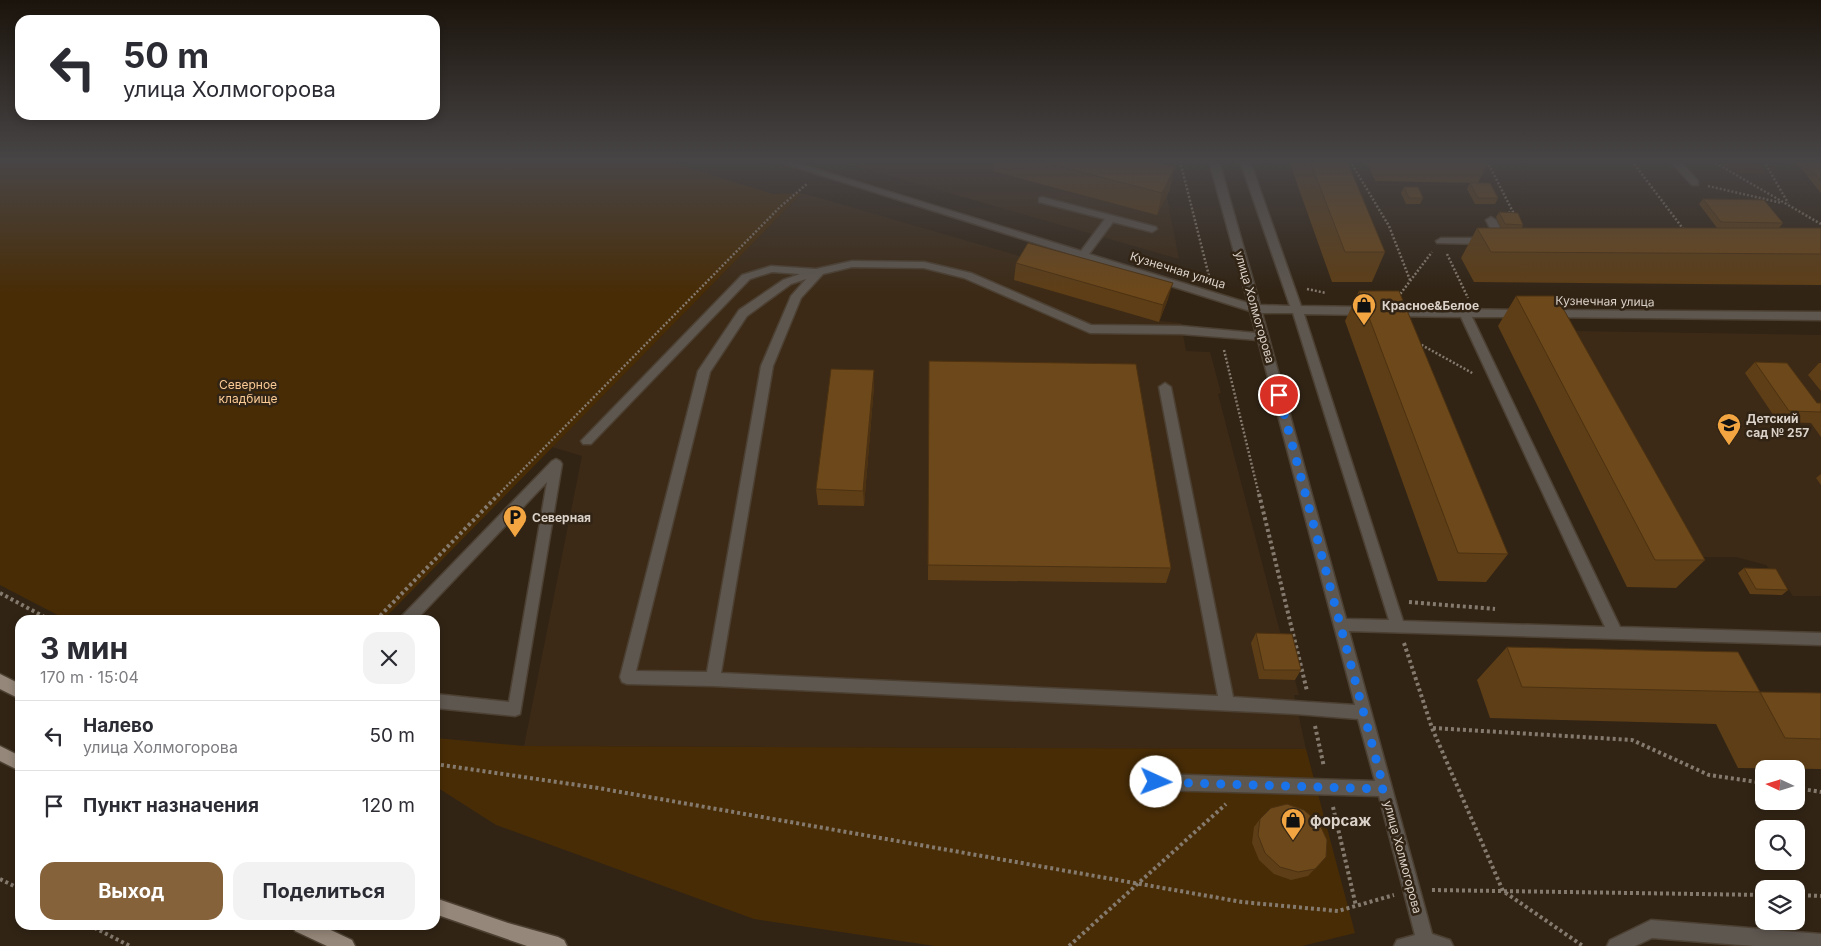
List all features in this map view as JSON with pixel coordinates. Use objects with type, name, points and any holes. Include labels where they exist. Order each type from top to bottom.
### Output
[{"type":"main road","points":[[0,681],[15,689]]},
{"type":"main road","points":[[0,753],[15,761]]},
{"type":"main road","points":[[440,908],[508,932],[558,946]]},
{"type":"main road","points":[[312,930],[346,946]]},
{"type":"street","name":"Кузнечная улица","points":[[923,205],[1256,309],[1821,316]]},
{"type":"street","points":[[1062,205],[1152,229]]},
{"type":"street","name":"улица Холмогорова","points":[[1227,205],[1426,943]]},
{"type":"street","points":[[1259,205],[1297,310],[1398,626]]},
{"type":"street","points":[[1083,255],[1111,218]]},
{"type":"street","points":[[1441,241],[1507,242],[1491,220]]},
{"type":"street","points":[[1263,337],[1220,333],[1090,329],[967,275],[924,265],[852,264],[820,271],[787,282],[743,313],[704,371],[627,678],[713,679],[1311,708],[1365,713]]},
{"type":"street","points":[[587,441],[746,277],[771,269],[820,271]]},
{"type":"street","points":[[713,679],[767,366],[796,296],[820,271]]},
{"type":"street","points":[[1465,313],[1615,632]]},
{"type":"street","points":[[1165,387],[1227,704]]},
{"type":"street","points":[[412,615],[556,464],[515,709],[440,702]]},
{"type":"street","points":[[1341,625],[1821,639]]},
{"type":"street","points":[[1156,782],[1384,789]]},
{"type":"street","points":[[1616,946],[1651,929],[1821,943]]},
{"type":"street","points":[[1403,946],[1426,943],[1444,946]]},
{"type":"path","points":[[381,615],[782,205]]},
{"type":"path","points":[[1191,205],[1214,296]]},
{"type":"path","points":[[1376,205],[1389,226],[1410,280]]},
{"type":"path","points":[[1491,220],[1490,215],[1513,212],[1510,205]]},
{"type":"path","points":[[1665,205],[1689,237]]},
{"type":"path","points":[[1790,205],[1821,224]]},
{"type":"path","points":[[1398,297],[1441,241],[1468,298]]},
{"type":"path","points":[[1220,333],[1311,708],[1356,906]]},
{"type":"path","points":[[1417,342],[1500,388]]},
{"type":"path","points":[[0,593],[41,615]]},
{"type":"path","points":[[1398,626],[1432,728],[1503,891],[1584,946]]},
{"type":"path","points":[[1432,728],[1632,740],[1709,775],[1755,782]]},
{"type":"path","points":[[440,765],[608,790],[1242,902],[1338,912],[1411,890],[1755,895]]},
{"type":"path","points":[[1069,946],[1246,786]]},
{"type":"path","points":[[1805,789],[1821,792]]},
{"type":"path","points":[[0,879],[15,886]]},
{"type":"path","points":[[1805,895],[1821,896]]},
{"type":"path","points":[[99,930],[130,946]]},
{"type":"shaded area","points":[[790,205],[844,205],[1168,299],[1159,321],[1181,323],[1186,351],[1210,352],[1221,393],[1218,394],[1285,651],[1288,653],[1299,695],[1294,695],[1306,749],[524,746],[582,456],[552,447]]},
{"type":"shaded area","points":[[992,205],[1169,205],[1179,259]]},
{"type":"shaded area","name":"Детский сад № 257","points":[[1573,331],[1821,335],[1821,596],[1793,596],[1779,575],[1774,574],[1766,565],[1736,557],[1699,557]]},
{"type":"green space","name":"Северное кладбище","points":[[0,205],[790,205],[388,615],[57,615],[0,585]]},
{"type":"green space","points":[[440,738],[524,746],[1306,749],[1355,933],[1302,946],[935,946],[754,919],[496,825],[440,789]]},
{"type":"building","points":[[1327,205],[1365,205],[1385,252],[1345,252]]},
{"type":"building","points":[[1708,205],[1768,205],[1783,223],[1721,222]]},
{"type":"building","points":[[1499,212],[1518,213],[1523,225],[1505,224]]},
{"type":"building","points":[[1477,228],[1821,228],[1821,254],[1491,252]]},
{"type":"building","points":[[1028,243],[1173,283],[1163,305],[1016,263]]},
{"type":"building","points":[[1359,291],[1399,291],[1508,554],[1458,553]]},
{"type":"building","points":[[1516,296],[1556,296],[1705,560],[1655,560]]},
{"type":"building","points":[[929,361],[1136,364],[1171,568],[928,565]]},
{"type":"building","points":[[1755,362],[1787,363],[1817,403],[1821,403],[1821,412],[1789,411]]},
{"type":"building","points":[[831,369],[874,370],[863,491],[816,489]]},
{"type":"building","points":[[1744,568],[1776,569],[1788,590],[1756,589]]},
{"type":"building","points":[[1256,633],[1292,634],[1301,670],[1264,670]]},
{"type":"building","points":[[1507,647],[1738,652],[1760,692],[1522,687]]},
{"type":"building","points":[[1760,692],[1821,693],[1821,739],[1785,738]]},
{"type":"building","points":[[1287,804],[1304,810],[1319,823],[1327,840],[1326,857],[1315,869],[1298,872],[1280,867],[1265,853],[1258,835],[1260,819],[1271,808]]},
{"type":"place","name":"Красное&Белое","points":[[1364,326]]},
{"type":"place","name":"Детский сад № 257","points":[[1729,446]]},
{"type":"place","name":"Северная","points":[[515,538]]},
{"type":"place","name":"форсаж","points":[[1293,841]]},
{"type":"route","points":[[1156,782],[1384,789],[1279,395]]}]
